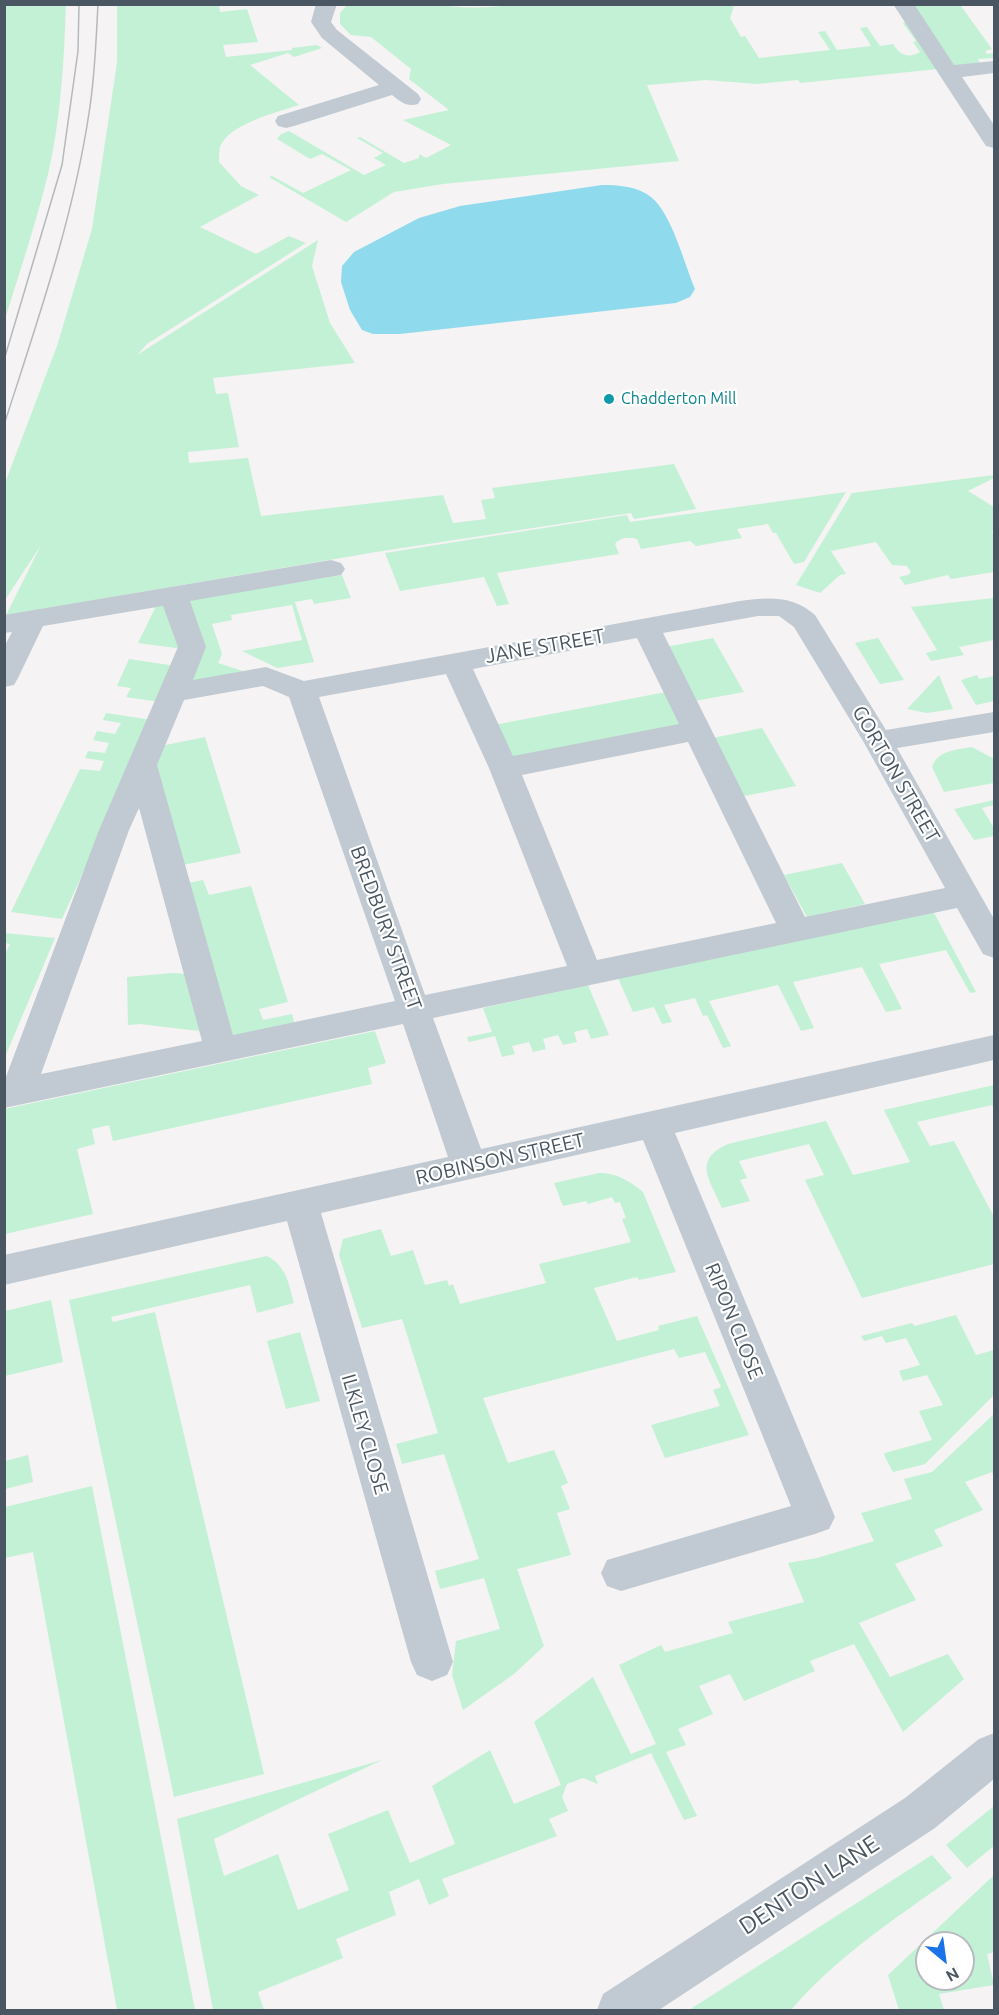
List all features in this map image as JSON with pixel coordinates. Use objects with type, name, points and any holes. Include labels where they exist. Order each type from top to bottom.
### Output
[{"type":"street","points":[[286,121],[403,93],[329,34],[321,22],[327,4]]},
{"type":"street","points":[[903,4],[994,141]]},
{"type":"street","points":[[948,72],[994,67]]},
{"type":"street","points":[[4,678],[18,622],[331,569]]},
{"type":"street","points":[[11,1094],[114,830],[192,647],[174,596]]},
{"type":"street","name":"JANE STREET","points":[[302,691],[766,606],[789,609]]},
{"type":"street","name":"GORTON STREET","points":[[789,609],[805,621],[878,741],[994,946]]},
{"type":"street","points":[[646,628],[796,930]]},
{"type":"street","points":[[455,662],[504,768],[586,974]]},
{"type":"street","points":[[172,690],[183,691],[266,676],[302,691]]},
{"type":"street","name":"BREDBURY STREET","points":[[302,691],[469,1166]]},
{"type":"street","points":[[878,741],[994,722]]},
{"type":"street","points":[[504,768],[696,731]]},
{"type":"street","points":[[142,766],[221,1050]]},
{"type":"street","points":[[11,1094],[964,895]]},
{"type":"street","name":"ROBINSON STREET","points":[[4,1270],[994,1048]]},
{"type":"street","name":"RIPON CLOSE","points":[[621,1573],[815,1517],[654,1124]]},
{"type":"street","name":"ILKLEY CLOSE","points":[[301,1205],[307,1233],[432,1662]]},
{"type":"street","name":"DENTON LANE","points":[[619,2010],[920,1813],[994,1753]]},
{"type":"green space","points":[[5,4],[66,5],[61,90],[48,174],[5,319]]},
{"type":"green space","points":[[430,4],[453,7],[520,4],[727,5],[734,7],[730,18],[741,37],[745,36],[759,58],[830,50],[818,32],[825,31],[837,50],[871,46],[860,28],[867,27],[880,46],[893,44],[901,53],[912,55],[920,52],[913,42],[916,41],[903,23],[905,22],[938,69],[800,83],[798,80],[757,84],[706,80],[647,85],[679,161],[443,184],[394,192],[346,222],[269,177],[272,176],[303,193],[351,170],[322,154],[310,159],[277,139],[281,134],[289,131],[364,175],[386,165],[374,158],[383,153],[357,138],[360,137],[404,163],[419,158],[419,154],[426,158],[451,145],[403,120],[449,110],[409,79],[411,69],[371,37],[351,35],[340,24],[340,13],[347,5]]},
{"type":"green space","points":[[117,5],[219,5],[220,12],[247,9],[258,42],[223,45],[226,57],[317,45],[322,48],[294,57],[288,53],[250,65],[299,105],[243,125],[225,139],[220,147],[219,162],[241,186],[259,195],[200,227],[256,254],[289,236],[306,243],[147,344],[137,355],[318,240],[312,266],[330,323],[355,363],[213,378],[216,394],[228,393],[239,447],[188,452],[189,463],[248,458],[261,516],[443,495],[453,523],[486,519],[481,500],[495,498],[492,488],[674,464],[696,509],[634,519],[631,513],[376,552],[6,615],[41,545],[5,600],[5,483],[57,346],[92,229],[117,63]]},
{"type":"green space","points":[[913,5],[961,6],[992,49],[985,51],[987,54],[994,53],[994,58],[978,59],[981,65],[955,68]]},
{"type":"green space","points":[[994,475],[994,478],[968,491],[994,507],[994,531],[992,532],[994,572],[951,579],[948,575],[905,585],[899,577],[911,572],[907,566],[892,565],[876,542],[831,551],[846,574],[840,575],[820,593],[796,585],[852,493]]},
{"type":"green space","points":[[846,492],[804,562],[794,564],[776,533],[773,533],[768,524],[737,529],[742,538],[696,546],[690,541],[641,549],[637,539],[625,538],[615,544],[619,554],[497,573],[509,604],[497,606],[484,577],[400,591],[385,553],[627,515],[630,522]]},
{"type":"green space","points":[[342,575],[351,598],[314,604],[312,599],[295,602],[314,662],[277,668],[242,651],[302,640],[292,605],[231,615],[232,620],[212,624],[222,654],[218,663],[249,673],[186,684],[187,600]]},
{"type":"green space","points":[[994,598],[994,640],[959,647],[964,655],[931,661],[926,653],[937,650],[911,607]]},
{"type":"green space","points":[[157,604],[169,605],[183,649],[138,643]]},
{"type":"green space","points":[[713,638],[744,692],[695,701],[665,647]]},
{"type":"green space","points":[[878,638],[904,680],[880,684],[855,643]]},
{"type":"green space","points":[[129,659],[176,666],[160,702],[126,697],[131,688],[117,686]]},
{"type":"green space","points":[[939,675],[953,709],[927,713],[907,709]]},
{"type":"green space","points":[[977,675],[979,679],[994,676],[994,701],[976,705],[961,680]]},
{"type":"green space","points":[[666,692],[683,726],[508,759],[494,725]]},
{"type":"green space","points":[[106,713],[152,720],[62,919],[11,912],[80,769],[100,771],[104,761],[85,758],[88,751],[105,753],[109,743],[93,740],[97,731],[115,734],[121,723],[103,720]]},
{"type":"green space","points":[[762,728],[796,786],[744,796],[713,738]]},
{"type":"green space","points":[[205,737],[241,853],[183,865],[154,768],[161,746]]},
{"type":"green space","points":[[972,747],[994,759],[994,783],[944,792],[932,767],[935,761],[948,752]]},
{"type":"green space","points":[[994,800],[994,805],[982,808],[994,828],[994,836],[974,840],[954,809]]},
{"type":"green space","points":[[842,863],[865,904],[807,917],[784,875]]},
{"type":"green space","points":[[203,880],[209,895],[251,886],[288,1002],[259,1009],[263,1020],[292,1014],[295,1025],[234,1039],[188,883]]},
{"type":"green space","points":[[933,911],[976,992],[970,993],[946,950],[879,964],[902,1009],[886,1012],[862,967],[793,982],[814,1028],[801,1031],[778,985],[709,1001],[731,1046],[723,1048],[707,1015],[703,1016],[695,998],[664,1005],[672,1022],[662,1024],[654,1007],[633,1012],[618,978]]},
{"type":"green space","points":[[5,933],[55,938],[5,1057],[4,956],[10,944],[5,943]]},
{"type":"green space","points":[[187,974],[199,1031],[140,1024],[128,1025],[127,977]]},
{"type":"green space","points":[[588,985],[609,1035],[591,1039],[587,1029],[574,1032],[577,1042],[563,1045],[558,1035],[543,1039],[546,1049],[533,1052],[529,1042],[512,1046],[515,1054],[502,1057],[495,1036],[469,1042],[467,1037],[492,1032],[483,1008]]},
{"type":"green space","points":[[375,1031],[386,1063],[368,1068],[372,1084],[113,1141],[109,1125],[92,1129],[95,1144],[77,1149],[93,1214],[5,1234],[4,1109]]},
{"type":"green space","points":[[994,1085],[994,1109],[992,1105],[917,1122],[930,1146],[954,1141],[994,1217],[994,1264],[862,1298],[805,1180],[824,1175],[809,1144],[739,1161],[747,1178],[740,1180],[750,1201],[722,1208],[709,1180],[707,1164],[710,1157],[728,1144],[826,1121],[853,1175],[910,1162],[884,1110]]},
{"type":"green space","points":[[599,1173],[623,1178],[643,1192],[676,1272],[639,1280],[637,1277],[594,1288],[617,1341],[659,1330],[658,1326],[697,1316],[749,1435],[665,1458],[651,1425],[720,1406],[713,1390],[721,1387],[705,1352],[679,1358],[674,1349],[483,1398],[508,1463],[554,1450],[568,1483],[561,1486],[570,1509],[557,1513],[571,1555],[517,1569],[544,1646],[514,1674],[463,1710],[452,1675],[456,1641],[500,1629],[484,1578],[440,1589],[435,1571],[479,1559],[444,1454],[402,1464],[396,1444],[438,1433],[402,1319],[362,1328],[339,1255],[343,1239],[381,1229],[391,1256],[413,1250],[425,1285],[447,1280],[449,1286],[453,1284],[460,1304],[546,1283],[539,1264],[631,1242],[622,1219],[626,1218],[620,1202],[615,1203],[612,1197],[588,1204],[586,1201],[563,1206],[554,1183]]},
{"type":"green space","points":[[267,1256],[283,1270],[294,1303],[257,1313],[250,1285],[111,1317],[113,1322],[155,1312],[264,1774],[174,1797],[69,1300]]},
{"type":"green space","points":[[51,1300],[63,1362],[5,1376],[5,1311]]},
{"type":"green space","points":[[956,1315],[976,1355],[994,1350],[994,1395],[925,1464],[893,1472],[885,1453],[932,1440],[919,1411],[943,1405],[927,1375],[903,1381],[899,1371],[920,1365],[906,1338],[886,1343],[882,1336],[864,1341],[861,1336],[912,1323],[915,1326]]},
{"type":"green space","points":[[300,1332],[320,1401],[286,1409],[267,1341]]},
{"type":"green space","points":[[994,1414],[994,1476],[992,1472],[965,1482],[983,1510],[934,1530],[943,1546],[895,1564],[916,1600],[859,1623],[890,1677],[948,1654],[964,1679],[903,1732],[854,1644],[810,1661],[815,1671],[744,1701],[730,1674],[699,1686],[713,1714],[678,1729],[686,1745],[666,1752],[697,1816],[684,1820],[651,1753],[595,1776],[598,1784],[583,1778],[567,1784],[562,1797],[568,1811],[549,1819],[557,1836],[442,1879],[449,1896],[429,1905],[419,1879],[389,1892],[396,1915],[336,1939],[343,1958],[258,1992],[264,2010],[213,2010],[177,1819],[382,1760],[214,1839],[224,1876],[278,1854],[298,1910],[349,1890],[328,1834],[388,1810],[410,1863],[455,1844],[432,1786],[490,1750],[514,1804],[561,1785],[534,1722],[593,1677],[631,1754],[656,1744],[619,1665],[661,1645],[665,1652],[733,1633],[728,1622],[804,1602],[788,1563],[817,1558],[874,1541],[861,1513],[912,1499],[904,1479],[932,1472]]},
{"type":"green space","points":[[28,1455],[33,1482],[5,1489],[5,1461]]},
{"type":"green space","points":[[92,1486],[195,2010],[117,2010],[33,1552],[5,1558],[5,1507]]},
{"type":"green space","points":[[994,1806],[994,1846],[967,1868],[946,1845]]},
{"type":"green space","points":[[932,1855],[952,1878],[847,1956],[808,1991],[791,2010],[689,2010]]},
{"type":"green space","points":[[994,1875],[994,1952],[987,1954],[994,1985],[975,1988],[975,1931],[935,1931]]},
{"type":"green space","points":[[915,1950],[915,1991],[957,1991],[939,1994],[944,2010],[899,2010],[888,1975]]},
{"type":"water","points":[[602,185],[640,190],[658,205],[677,240],[695,289],[690,297],[676,303],[400,334],[373,334],[362,330],[350,310],[341,282],[342,266],[354,252],[419,218],[460,206]]},
{"type":"tram line","points":[[4,360],[62,165],[78,51],[79,4]]},
{"type":"tram line","points":[[4,425],[53,270],[74,192],[91,99],[98,4]]},
{"type":"place","name":"Chadderton Mill","points":[[609,399]]}]
